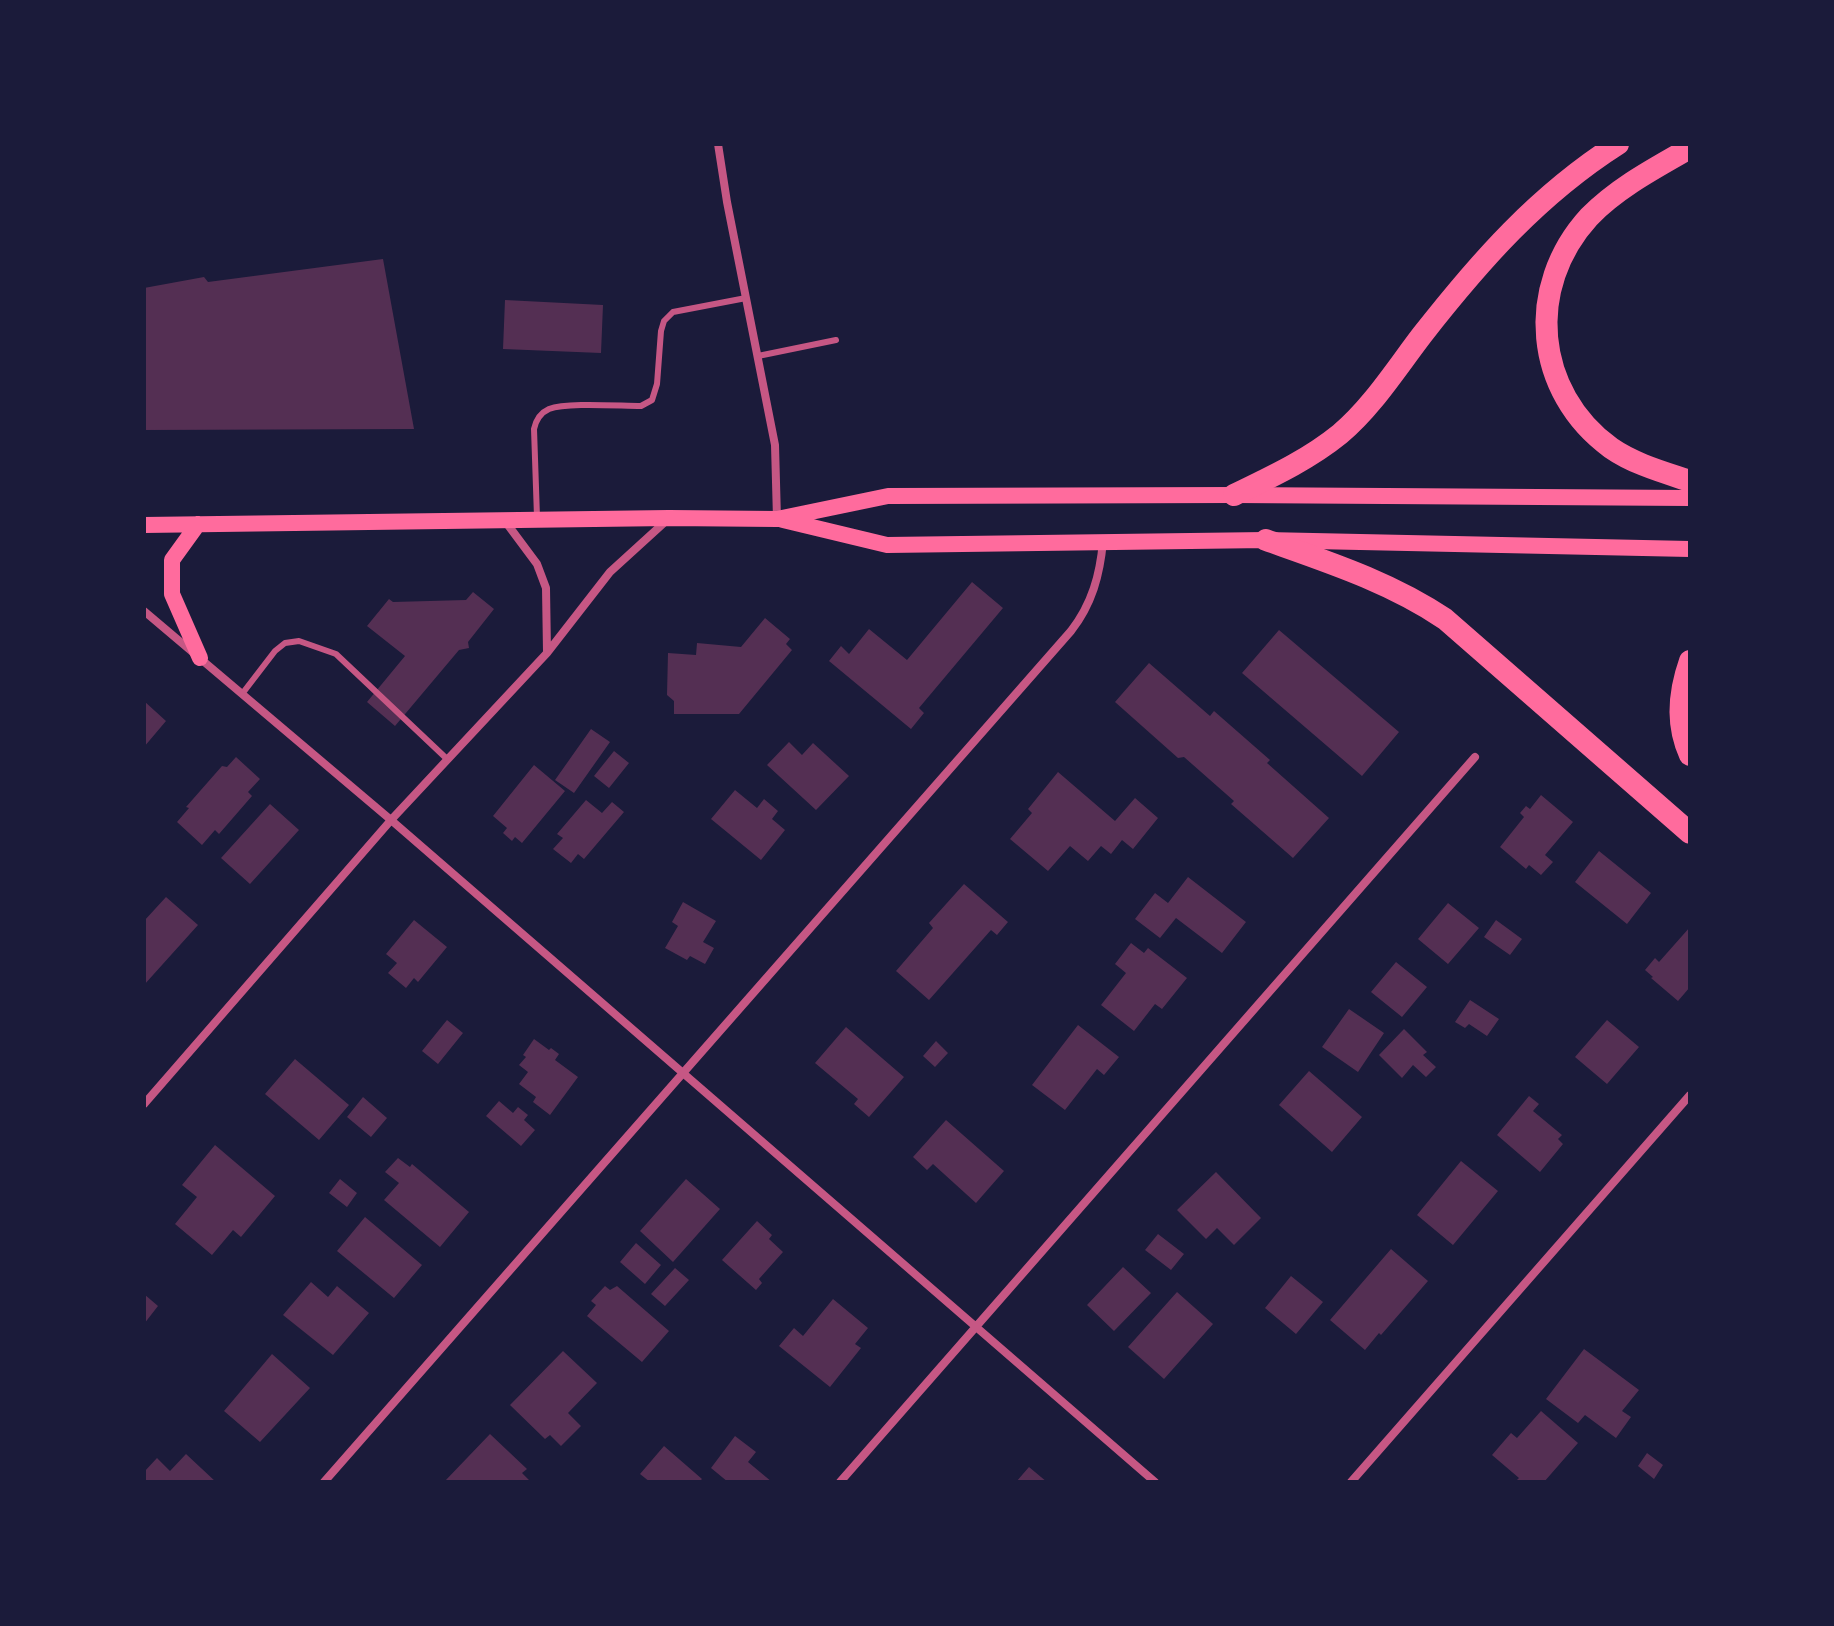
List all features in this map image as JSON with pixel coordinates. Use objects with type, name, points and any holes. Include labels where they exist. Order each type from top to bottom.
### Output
[{"type":"highway","points":[[1234,495],[1294,466],[1341,432],[1382,389],[1462,285],[1512,228],[1586,166],[1618,144]]},
{"type":"highway","points":[[1690,148],[1622,190],[1589,217],[1575,234],[1550,287],[1546,325],[1547,345],[1557,381],[1587,426],[1625,457],[1690,481]]},
{"type":"highway","points":[[1266,540],[1377,581],[1445,619],[1690,833]]},
{"type":"highway","points":[[1690,661],[1681,695],[1680,714],[1690,755]]},
{"type":"main road","points":[[144,525],[777,519],[888,496],[1690,498]]},
{"type":"main road","points":[[777,519],[887,545],[1266,540],[1690,549]]},
{"type":"main road","points":[[198,524],[172,560],[172,594],[200,658]]},
{"type":"street","points":[[718,144],[775,445],[777,519]]},
{"type":"street","points":[[144,1104],[391,820],[547,653],[610,572],[669,518]]},
{"type":"street","points":[[505,521],[537,564],[546,588],[547,653]]},
{"type":"street","points":[[324,1482],[1071,631],[1094,591],[1103,541]]},
{"type":"street","points":[[144,611],[391,820],[1155,1482]]},
{"type":"street","points":[[840,1482],[1475,757]]},
{"type":"street","points":[[1351,1482],[1690,1095]]},
{"type":"lane","points":[[537,520],[536,419],[546,410],[563,406],[641,406],[652,400],[657,384],[664,321],[673,312],[746,298]]},
{"type":"lane","points":[[758,356],[836,340]]},
{"type":"lane","points":[[242,694],[275,651],[285,643],[299,641],[336,654],[447,759]]},
{"type":"building","points":[[383,259],[414,429],[144,430],[144,288],[204,277],[208,282]]},
{"type":"building","points":[[505,300],[603,305],[601,353],[503,349]]},
{"type":"building","points":[[972,582],[1003,608],[919,708],[924,713],[911,729],[829,661],[841,646],[849,654],[869,629],[907,660]]},
{"type":"building","points":[[473,592],[494,609],[468,642],[469,648],[459,650],[395,726],[367,702],[405,656],[367,626],[389,599],[393,602],[466,600]]},
{"type":"building","points":[[765,618],[790,639],[786,644],[792,650],[739,714],[674,714],[674,701],[667,695],[668,653],[696,655],[697,643],[741,647]]},
{"type":"building","points":[[1279,630],[1399,732],[1362,776],[1242,673]]},
{"type":"building","points":[[1149,663],[1210,716],[1214,711],[1329,818],[1293,858],[1231,804],[1234,801],[1184,757],[1178,758],[1115,702]]},
{"type":"building","points":[[144,701],[166,721],[144,747]]},
{"type":"building","points":[[591,729],[610,742],[574,793],[555,780]]},
{"type":"building","points":[[789,742],[802,755],[813,743],[849,776],[816,810],[767,765]]},
{"type":"building","points":[[614,751],[629,763],[609,788],[594,776]]},
{"type":"building","points":[[236,757],[260,779],[248,792],[252,796],[219,834],[215,830],[202,845],[177,822],[222,766],[227,767]]},
{"type":"building","points":[[534,765],[565,791],[522,843],[515,837],[512,841],[503,833],[507,828],[493,816]]},
{"type":"building","points":[[1058,772],[1115,821],[1135,798],[1158,818],[1133,849],[1122,840],[1111,854],[1101,846],[1088,861],[1070,846],[1048,871],[1010,839],[1032,813],[1028,809]]},
{"type":"building","points":[[735,790],[757,808],[764,799],[778,811],[772,819],[785,830],[761,860],[711,819]]},
{"type":"building","points":[[1541,795],[1573,822],[1545,855],[1553,862],[1541,875],[1529,865],[1526,869],[1500,847],[1524,817],[1520,813],[1526,806],[1530,809]]},
{"type":"building","points":[[586,800],[602,813],[612,802],[624,812],[584,859],[578,854],[571,863],[553,849],[563,838],[557,834]]},
{"type":"building","points":[[270,804],[299,830],[250,884],[221,858]]},
{"type":"building","points":[[1599,851],[1651,893],[1627,924],[1575,882]]},
{"type":"building","points":[[1188,877],[1246,922],[1222,953],[1176,918],[1160,938],[1135,919],[1155,893],[1168,903]]},
{"type":"building","points":[[964,884],[1008,922],[997,935],[991,930],[929,1000],[896,971],[933,928],[929,923]]},
{"type":"building","points":[[166,897],[198,925],[144,985],[144,921]]},
{"type":"building","points":[[683,902],[716,921],[703,942],[714,948],[705,964],[690,956],[687,960],[665,948],[678,926],[672,922]]},
{"type":"building","points":[[1448,903],[1479,928],[1448,964],[1418,939]]},
{"type":"building","points":[[414,920],[447,947],[418,982],[414,978],[406,988],[388,973],[397,963],[386,954]]},
{"type":"building","points":[[1496,920],[1522,939],[1510,955],[1484,937]]},
{"type":"building","points":[[1690,927],[1690,987],[1678,1001],[1645,970],[1655,958],[1659,962]]},
{"type":"building","points":[[1131,943],[1144,953],[1148,948],[1187,978],[1162,1009],[1155,1004],[1134,1031],[1101,1005],[1126,973],[1115,964]]},
{"type":"building","points":[[1396,962],[1427,987],[1402,1017],[1371,992]]},
{"type":"building","points":[[1470,1000],[1499,1019],[1487,1036],[1469,1024],[1465,1028],[1455,1022]]},
{"type":"building","points":[[1349,1009],[1384,1033],[1358,1072],[1322,1047]]},
{"type":"building","points":[[447,1020],[463,1033],[438,1064],[422,1051]]},
{"type":"building","points":[[1607,1020],[1639,1047],[1607,1084],[1575,1057]]},
{"type":"building","points":[[1078,1025],[1119,1057],[1104,1075],[1097,1069],[1065,1110],[1032,1085]]},
{"type":"building","points":[[846,1027],[904,1077],[869,1117],[854,1104],[858,1099],[815,1063]]},
{"type":"building","points":[[1404,1029],[1427,1052],[1423,1055],[1436,1067],[1426,1077],[1413,1065],[1402,1078],[1379,1055]]},
{"type":"building","points":[[534,1039],[559,1054],[555,1060],[578,1077],[550,1115],[533,1102],[536,1097],[519,1084],[528,1072],[519,1065]]},
{"type":"building","points":[[936,1041],[948,1053],[935,1067],[923,1056]]},
{"type":"building","points":[[295,1059],[349,1105],[319,1140],[265,1094]]},
{"type":"building","points":[[1309,1071],[1362,1117],[1332,1152],[1279,1105]]},
{"type":"building","points":[[1529,1096],[1539,1104],[1533,1111],[1562,1135],[1558,1139],[1563,1144],[1540,1172],[1497,1135]]},
{"type":"building","points":[[363,1097],[387,1118],[371,1137],[347,1117]]},
{"type":"building","points":[[499,1101],[513,1113],[518,1107],[528,1115],[524,1120],[535,1130],[521,1146],[486,1116]]},
{"type":"building","points":[[946,1120],[1004,1171],[976,1203],[933,1164],[927,1170],[913,1157]]},
{"type":"building","points":[[215,1145],[275,1196],[241,1237],[233,1230],[212,1255],[175,1224],[197,1197],[182,1185]]},
{"type":"building","points":[[398,1158],[410,1167],[412,1164],[469,1212],[440,1247],[384,1200],[399,1183],[385,1172]]},
{"type":"building","points":[[1461,1161],[1498,1191],[1453,1245],[1417,1215]]},
{"type":"building","points":[[1216,1172],[1261,1218],[1234,1245],[1217,1228],[1206,1239],[1177,1210]]},
{"type":"building","points":[[340,1179],[357,1193],[347,1207],[329,1193]]},
{"type":"building","points":[[686,1179],[720,1209],[673,1262],[640,1231]]},
{"type":"building","points":[[365,1217],[422,1265],[394,1298],[337,1251]]},
{"type":"building","points":[[757,1221],[772,1235],[769,1239],[783,1252],[759,1279],[762,1283],[756,1290],[722,1260]]},
{"type":"building","points":[[1158,1234],[1184,1254],[1171,1270],[1145,1250]]},
{"type":"building","points":[[636,1243],[661,1265],[645,1284],[620,1262]]},
{"type":"building","points":[[1391,1249],[1428,1281],[1365,1350],[1330,1320]]},
{"type":"building","points":[[1123,1267],[1151,1293],[1114,1331],[1087,1305]]},
{"type":"building","points":[[675,1268],[689,1280],[665,1306],[651,1294]]},
{"type":"building","points":[[1291,1276],[1323,1302],[1296,1334],[1265,1308]]},
{"type":"building","points":[[311,1282],[328,1297],[337,1286],[369,1313],[333,1355],[283,1315]]},
{"type":"building","points":[[605,1286],[610,1290],[617,1286],[669,1331],[642,1362],[587,1316],[596,1305],[591,1301]]},
{"type":"building","points":[[1177,1292],[1213,1324],[1164,1379],[1128,1347]]},
{"type":"building","points":[[144,1294],[158,1306],[144,1324]]},
{"type":"building","points":[[833,1299],[868,1328],[855,1344],[861,1348],[830,1387],[779,1346],[794,1328],[803,1336]]},
{"type":"building","points":[[1584,1349],[1639,1390],[1622,1411],[1631,1417],[1616,1438],[1585,1415],[1578,1423],[1546,1399]]},
{"type":"building","points":[[563,1351],[597,1383],[568,1413],[581,1426],[561,1446],[550,1435],[545,1439],[510,1405]]},
{"type":"building","points":[[272,1354],[310,1388],[260,1442],[224,1411]]},
{"type":"building","points":[[1541,1411],[1578,1443],[1544,1482],[1515,1482],[1519,1478],[1492,1455],[1511,1433],[1517,1438]]},
{"type":"building","points":[[490,1434],[527,1469],[522,1473],[531,1482],[444,1482]]},
{"type":"building","points":[[735,1436],[756,1452],[748,1462],[772,1482],[728,1482],[711,1468]]},
{"type":"building","points":[[664,1446],[702,1479],[699,1482],[650,1482],[640,1474]]},
{"type":"building","points":[[1647,1453],[1663,1465],[1654,1479],[1638,1466]]},
{"type":"building","points":[[186,1454],[216,1482],[148,1482],[144,1478],[144,1472],[157,1458],[170,1471]]},
{"type":"building","points":[[1029,1467],[1047,1482],[1016,1482]]}]
